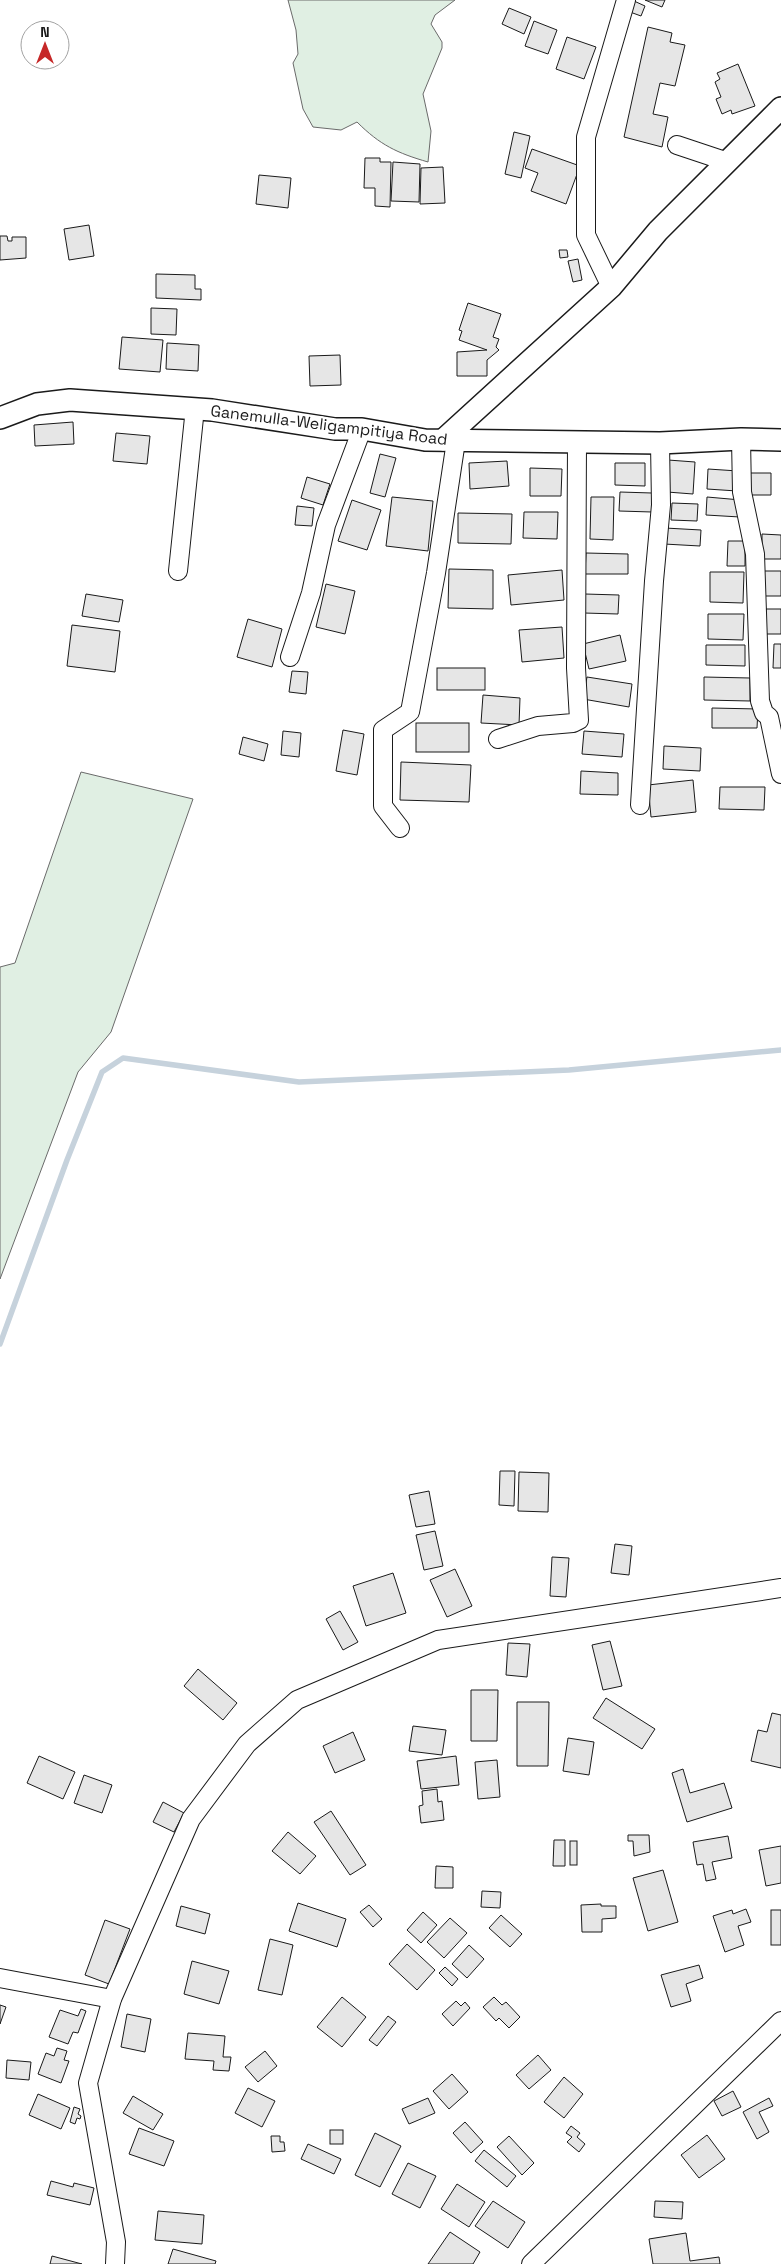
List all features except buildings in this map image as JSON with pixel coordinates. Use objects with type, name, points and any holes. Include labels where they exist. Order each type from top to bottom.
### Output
[{"type":"street","points":[[611,287],[586,236],[586,137],[626,0]]},
{"type":"street","points":[[400,828],[383,806],[383,730],[410,712],[436,573],[449,440],[611,287],[658,231],[781,108]]},
{"type":"street","points":[[677,145],[728,162]]},
{"type":"street","name":"Ganemulla-Weligampitiya Road","points":[[0,418],[37,404],[70,400],[195,408],[335,429],[362,429],[425,440],[660,443],[741,439],[781,440]]},
{"type":"street","points":[[178,571],[195,408]]},
{"type":"street","points":[[290,657],[311,593],[326,525],[362,429]]},
{"type":"street","points":[[741,439],[742,492],[755,554],[760,702],[764,713],[769,717],[781,774]]},
{"type":"street","points":[[498,739],[538,726],[573,723],[579,720],[576,668],[576,442]]},
{"type":"street","points":[[640,805],[660,505],[660,443]]},
{"type":"street","points":[[115,2264],[116,2242],[88,2082],[112,1999],[191,1819],[247,1744],[297,1700],[438,1640],[781,1588]]},
{"type":"street","points":[[0,1978],[112,1999]]},
{"type":"street","points":[[531,2264],[781,2021]]},
{"type":"green space","points":[[288,0],[455,0],[435,15],[431,24],[442,42],[442,48],[423,94],[431,131],[428,162],[389,147],[373,137],[357,122],[341,130],[313,127],[303,109],[293,63],[298,54],[296,30]]},
{"type":"green space","points":[[81,772],[193,799],[111,1032],[78,1072],[0,1279],[0,967],[15,963]]},
{"type":"waterway","points":[[0,1344],[67,1160],[102,1072],[123,1058],[299,1082],[569,1070],[781,1050]]}]
